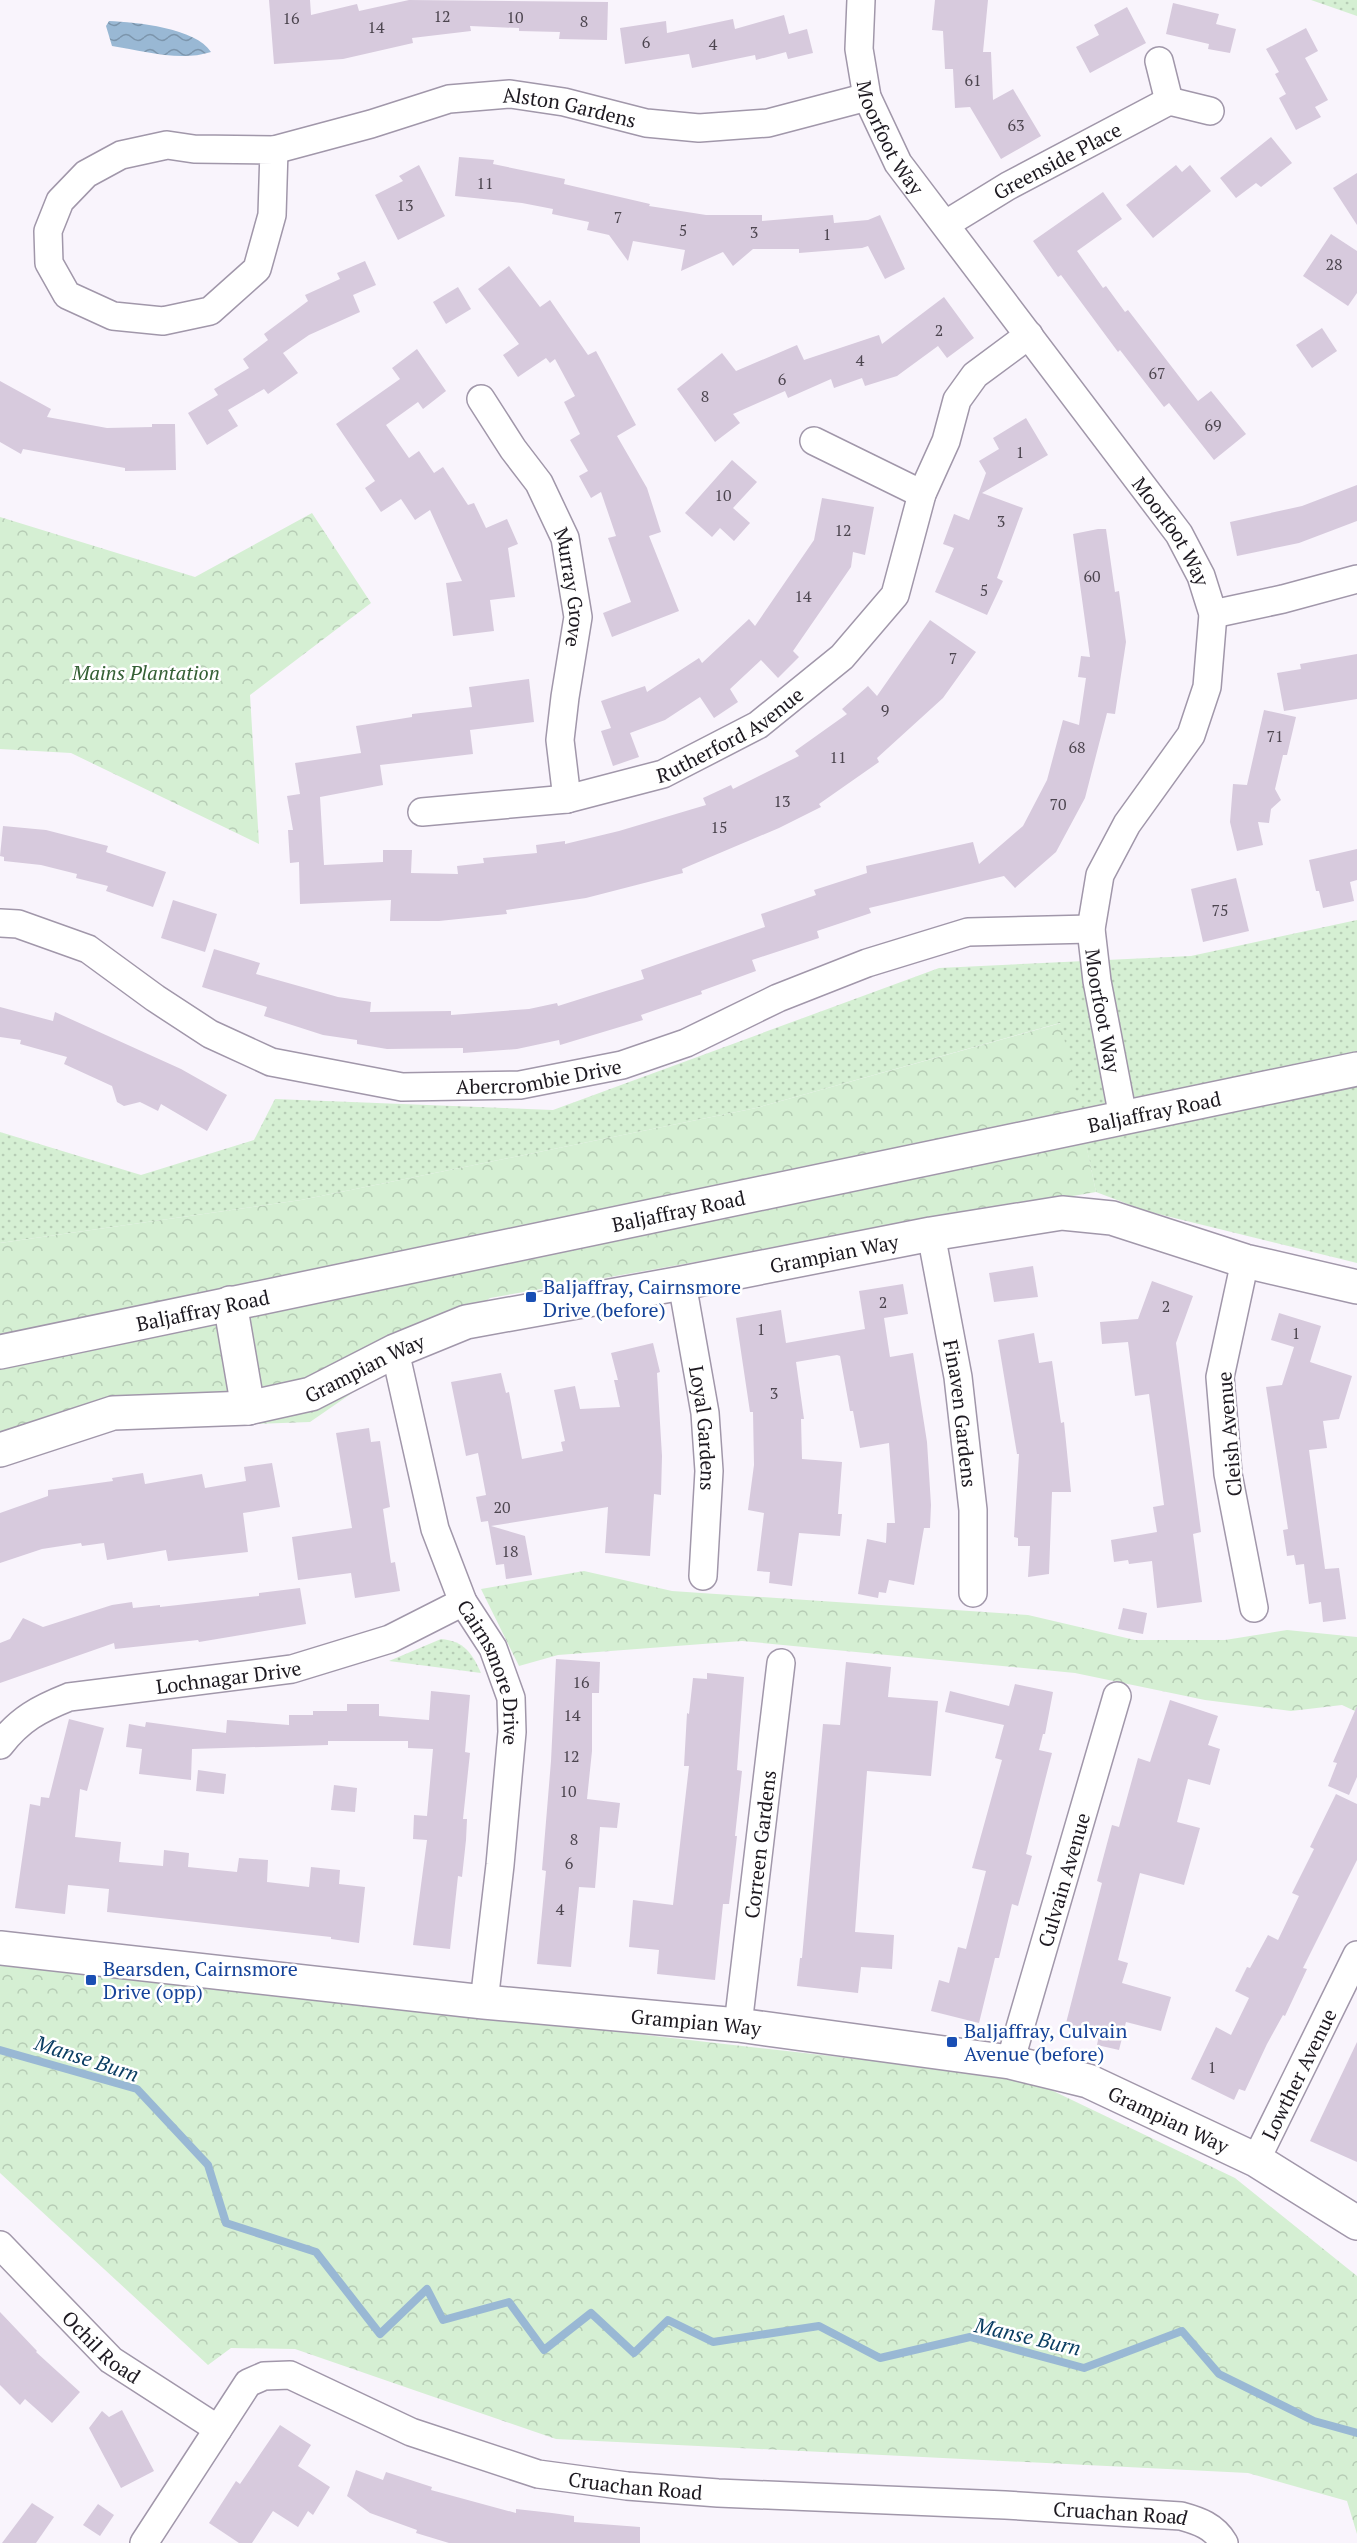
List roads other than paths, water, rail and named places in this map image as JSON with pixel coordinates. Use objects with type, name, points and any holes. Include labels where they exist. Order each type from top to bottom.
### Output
[{"type":"street","name":"Moorfoot Way","points":[[861,0],[858,49],[867,97],[898,163],[1179,534],[1201,576],[1213,614],[1207,687],[1191,735],[1127,824],[1100,875],[1091,929],[1097,981],[1123,1117]]},
{"type":"street","points":[[1159,61],[1169,101],[1210,111]]},
{"type":"street","name":"Alston Gardens","points":[[274,150],[272,215],[257,269],[210,311],[163,321],[113,316],[68,295],[50,263],[48,231],[60,201],[86,174],[122,155],[167,145],[194,149],[274,150],[371,124],[449,99],[510,94],[564,102],[646,123],[699,128],[768,123],[867,97]]},
{"type":"street","name":"Greenside Place","points":[[946,224],[1008,186],[1169,101]]},
{"type":"street","name":"Rutherford Avenue","points":[[422,812],[567,799],[663,774],[758,725],[842,657],[895,595],[922,494],[946,441],[957,400],[975,375],[1029,335]]},
{"type":"street","name":"Murray Grove","points":[[481,399],[513,449],[539,483],[565,538],[578,617],[560,740],[567,799]]},
{"type":"street","points":[[814,441],[922,494]]},
{"type":"street","points":[[1213,614],[1283,599],[1357,579]]},
{"type":"street","name":"Abercrombie Drive","points":[[0,923],[18,924],[88,949],[154,998],[210,1034],[271,1062],[402,1088],[520,1085],[622,1065],[686,1043],[778,998],[867,963],[968,932],[1091,929]]},
{"type":"street","name":"Baljaffray Road","points":[[0,1352],[1357,1069]]},
{"type":"street","name":"Grampian Way","points":[[0,1450],[113,1413],[248,1408],[311,1394],[395,1352],[466,1322],[682,1283],[931,1234],[1062,1213],[1112,1218],[1245,1260],[1357,1287]]},
{"type":"street","name":"Finaven Gardens","points":[[931,1234],[958,1377],[972,1499],[973,1593]]},
{"type":"street","name":"Cleish Avenue","points":[[1245,1260],[1220,1377],[1228,1474],[1254,1608]]},
{"type":"street","name":"Loyal Gardens","points":[[682,1283],[705,1413],[709,1471],[703,1576]]},
{"type":"street","points":[[230,1303],[248,1408]]},
{"type":"street","name":"Cairnsmore Drive","points":[[395,1352],[435,1529],[463,1602],[493,1648],[507,1680],[513,1714],[500,1865],[484,2002]]},
{"type":"street","name":"Lochnagar Drive","points":[[0,1745],[12,1729],[39,1708],[69,1697],[292,1669],[390,1639],[463,1602]]},
{"type":"street","name":"Correen Gardens","points":[[738,2025],[781,1663]]},
{"type":"street","name":"Culvain Avenue","points":[[1010,2062],[1117,1696]]},
{"type":"street","name":"Grampian Way","points":[[0,1947],[484,2002],[738,2025],[1010,2062],[1088,2082],[1257,2160],[1357,2223]]},
{"type":"street","name":"Lowther Avenue","points":[[1257,2160],[1357,1955]]},
{"type":"street","name":"Ochil Road","points":[[0,2245],[111,2360],[218,2429]]},
{"type":"street","name":"Cruachan Road","points":[[144,2543],[248,2383],[264,2376],[290,2375],[411,2432],[538,2474],[627,2486],[718,2493],[994,2504],[1181,2516],[1202,2522],[1218,2534],[1224,2543]]},
{"type":"water","points":[[109,21],[149,25],[179,32],[193,37],[211,52],[174,56],[112,46],[106,26]]},
{"type":"waterway","name":"Manse Burn","points":[[0,2050],[137,2089],[208,2165],[226,2223],[316,2252],[380,2334],[427,2289],[443,2320],[509,2302],[544,2350],[591,2313],[634,2353],[668,2320],[713,2342],[819,2326],[880,2358],[970,2337],[1084,2368],[1182,2331],[1219,2374],[1314,2421],[1357,2433]]},
{"type":"place","name":"Baljaffray, Cairnsmore Drive (before)","points":[[531,1297]]},
{"type":"place","name":"Bearsden, Cairnsmore Drive (opp)","points":[[91,1980]]},
{"type":"place","name":"Baljaffray, Culvain Avenue (before)","points":[[952,2042]]},
{"type":"park label","name":"Mains Plantation","points":[[146,672]]}]
